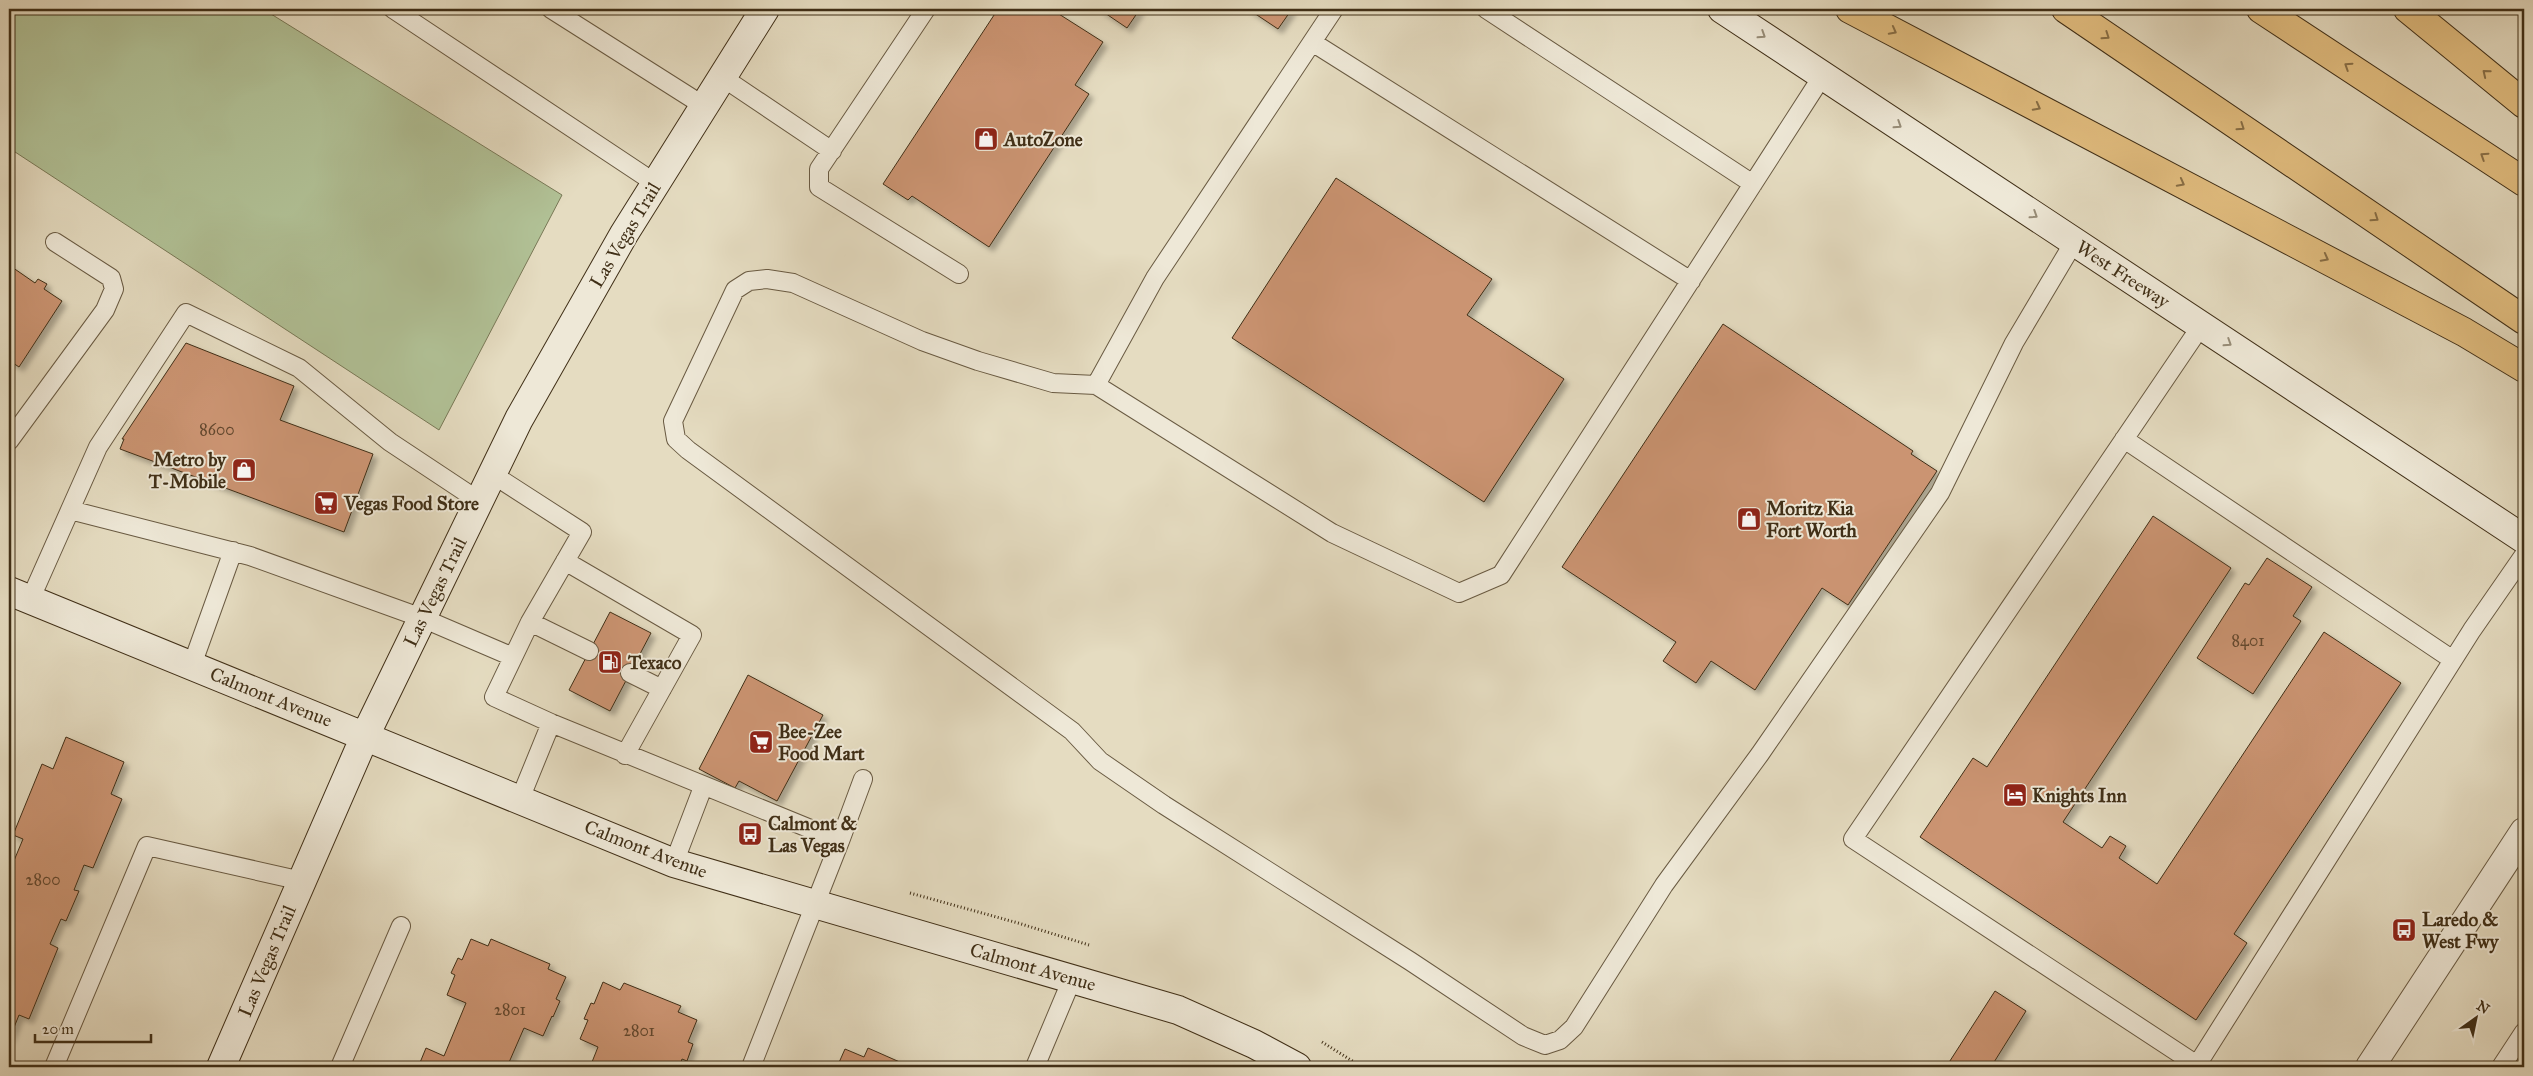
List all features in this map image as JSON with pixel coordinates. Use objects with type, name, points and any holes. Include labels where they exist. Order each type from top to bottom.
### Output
[{"type":"highway","points":[[1850,9],[2464,332],[2524,368]]},
{"type":"highway","points":[[2066,9],[2524,320]]},
{"type":"highway","points":[[2261,9],[2524,182]]},
{"type":"highway","points":[[2408,9],[2524,104]]},
{"type":"main road","name":"Las Vegas Trail","points":[[221,1067],[365,736],[519,419],[624,234],[765,9]]},
{"type":"main road","name":"West Freeway","points":[[1722,9],[2524,539]]},
{"type":"main road","name":"Calmont Avenue","points":[[20,595],[674,863],[1178,1010],[1254,1044],[1297,1067]]},
{"type":"main road","points":[[2370,1067],[2524,832]]},
{"type":"lane","points":[[393,9],[655,184]]},
{"type":"lane","points":[[926,9],[819,168],[819,187],[959,274]]},
{"type":"lane","points":[[1096,385],[1155,278],[1334,9]]},
{"type":"lane","points":[[1486,9],[1753,184]]},
{"type":"lane","points":[[560,11],[704,106]]},
{"type":"lane","points":[[1312,42],[1691,281]]},
{"type":"lane","points":[[1823,75],[1501,575],[1459,594],[1332,533],[1096,385],[1053,383],[978,361],[922,341],[793,283],[767,279],[749,281],[736,290],[673,421],[676,439],[688,450],[1072,731],[1100,761],[1164,805],[1410,961],[1523,1036],[1545,1045],[1560,1040],[1574,1027],[1664,885],[1760,754],[1940,493],[2014,343],[2074,242]]},
{"type":"lane","points":[[722,77],[832,151]]},
{"type":"lane","points":[[9,441],[105,310],[114,289],[111,278],[56,242]]},
{"type":"lane","points":[[20,595],[70,510],[98,447],[186,313],[299,368],[390,442],[479,501]]},
{"type":"lane","points":[[2201,326],[1853,839],[2197,1065],[2453,660],[2524,556]]},
{"type":"lane","points":[[2124,439],[2453,660]]},
{"type":"lane","points":[[492,474],[582,532],[530,622],[494,696],[625,755],[840,841]]},
{"type":"lane","points":[[70,510],[233,551],[422,618],[513,658]]},
{"type":"lane","points":[[192,665],[233,551]]},
{"type":"lane","points":[[565,561],[692,634],[625,755]]},
{"type":"lane","points":[[530,622],[589,652]]},
{"type":"lane","points":[[630,673],[662,688]]},
{"type":"lane","points":[[520,799],[551,723]]},
{"type":"lane","points":[[751,1067],[817,904],[863,779]]},
{"type":"lane","points":[[674,863],[703,786]]},
{"type":"lane","points":[[54,1067],[147,846],[302,881]]},
{"type":"lane","points":[[340,1067],[401,926]]},
{"type":"lane","points":[[1035,1067],[1072,979]]},
{"type":"lane","points":[[2501,1067],[2524,1032]]},
{"type":"green space","points":[[9,9],[263,9],[562,195],[439,430],[9,148]]},
{"type":"building","name":"AutoZone","points":[[998,9],[1051,9],[1103,42],[1075,85],[1089,94],[989,247],[912,196],[908,200],[883,184]]},
{"type":"building","points":[[1099,9],[1140,9],[1127,28]]},
{"type":"building","points":[[1248,9],[1292,9],[1278,29]]},
{"type":"building","points":[[1336,178],[1492,279],[1467,315],[1564,379],[1484,502],[1232,338]]},
{"type":"building","points":[[9,265],[35,283],[38,279],[47,284],[44,289],[62,301],[19,367],[10,361],[9,363]]},
{"type":"building","name":"Moritz Kia Fort Worth","points":[[1723,324],[1913,451],[1911,454],[1937,471],[1848,605],[1822,588],[1755,690],[1711,661],[1696,683],[1663,661],[1676,642],[1562,567]]},
{"type":"building","points":[[186,343],[294,386],[280,420],[373,454],[344,532],[120,449],[124,439],[122,439]]},
{"type":"building","name":"Knights Inn","points":[[2153,516],[2231,568],[2063,822],[2102,848],[2110,836],[2126,846],[2119,858],[2157,884],[2324,632],[2401,683],[2234,934],[2247,943],[2196,1020],[1920,837],[1973,758],[1987,767]]},
{"type":"building","points":[[2267,558],[2312,587],[2293,616],[2301,621],[2253,694],[2197,658],[2245,583],[2249,585]]},
{"type":"building","name":"Texaco","points":[[610,612],[651,633],[610,711],[569,690]]},
{"type":"building","name":"Bee-Zee Food Mart","points":[[748,675],[823,715],[777,801],[739,781],[735,788],[699,769]]},
{"type":"building","points":[[66,737],[124,762],[111,794],[122,799],[93,868],[84,865],[74,890],[79,891],[66,921],[61,919],[50,944],[58,948],[29,1019],[19,1015],[9,1040],[9,862],[13,863],[23,839],[13,835],[42,764],[53,769]]},
{"type":"building","points":[[471,939],[488,946],[491,939],[550,964],[548,969],[566,977],[556,999],[560,1001],[553,1017],[543,1036],[524,1028],[507,1067],[413,1067],[415,1063],[419,1065],[426,1048],[444,1056],[466,1003],[447,995],[455,975],[451,973],[458,958],[462,960]]},
{"type":"building","points":[[603,982],[620,990],[624,983],[681,1006],[678,1012],[697,1020],[688,1042],[693,1044],[687,1061],[682,1059],[679,1067],[590,1067],[598,1047],[580,1039],[588,1020],[584,1019],[591,1003],[594,1004]]},
{"type":"building","points":[[1995,991],[2026,1011],[1991,1067],[1946,1067]]},
{"type":"building","points":[[868,1048],[911,1067],[837,1067],[845,1049],[864,1057]]},
{"type":"place","name":"AutoZone","points":[[986,139]]},
{"type":"place","name":"Metro by T-Mobile","points":[[244,470]]},
{"type":"place","name":"Vegas Food Store","points":[[326,503]]},
{"type":"place","name":"Moritz Kia Fort Worth","points":[[1749,519]]},
{"type":"place","name":"Texaco","points":[[610,662]]},
{"type":"place","name":"Bee-Zee Food Mart","points":[[761,742]]},
{"type":"place","name":"Knights Inn","points":[[2015,795]]},
{"type":"place","name":"Calmont & Las Vegas","points":[[750,834]]},
{"type":"place","name":"Laredo & West Fwy","points":[[2404,930]]}]
